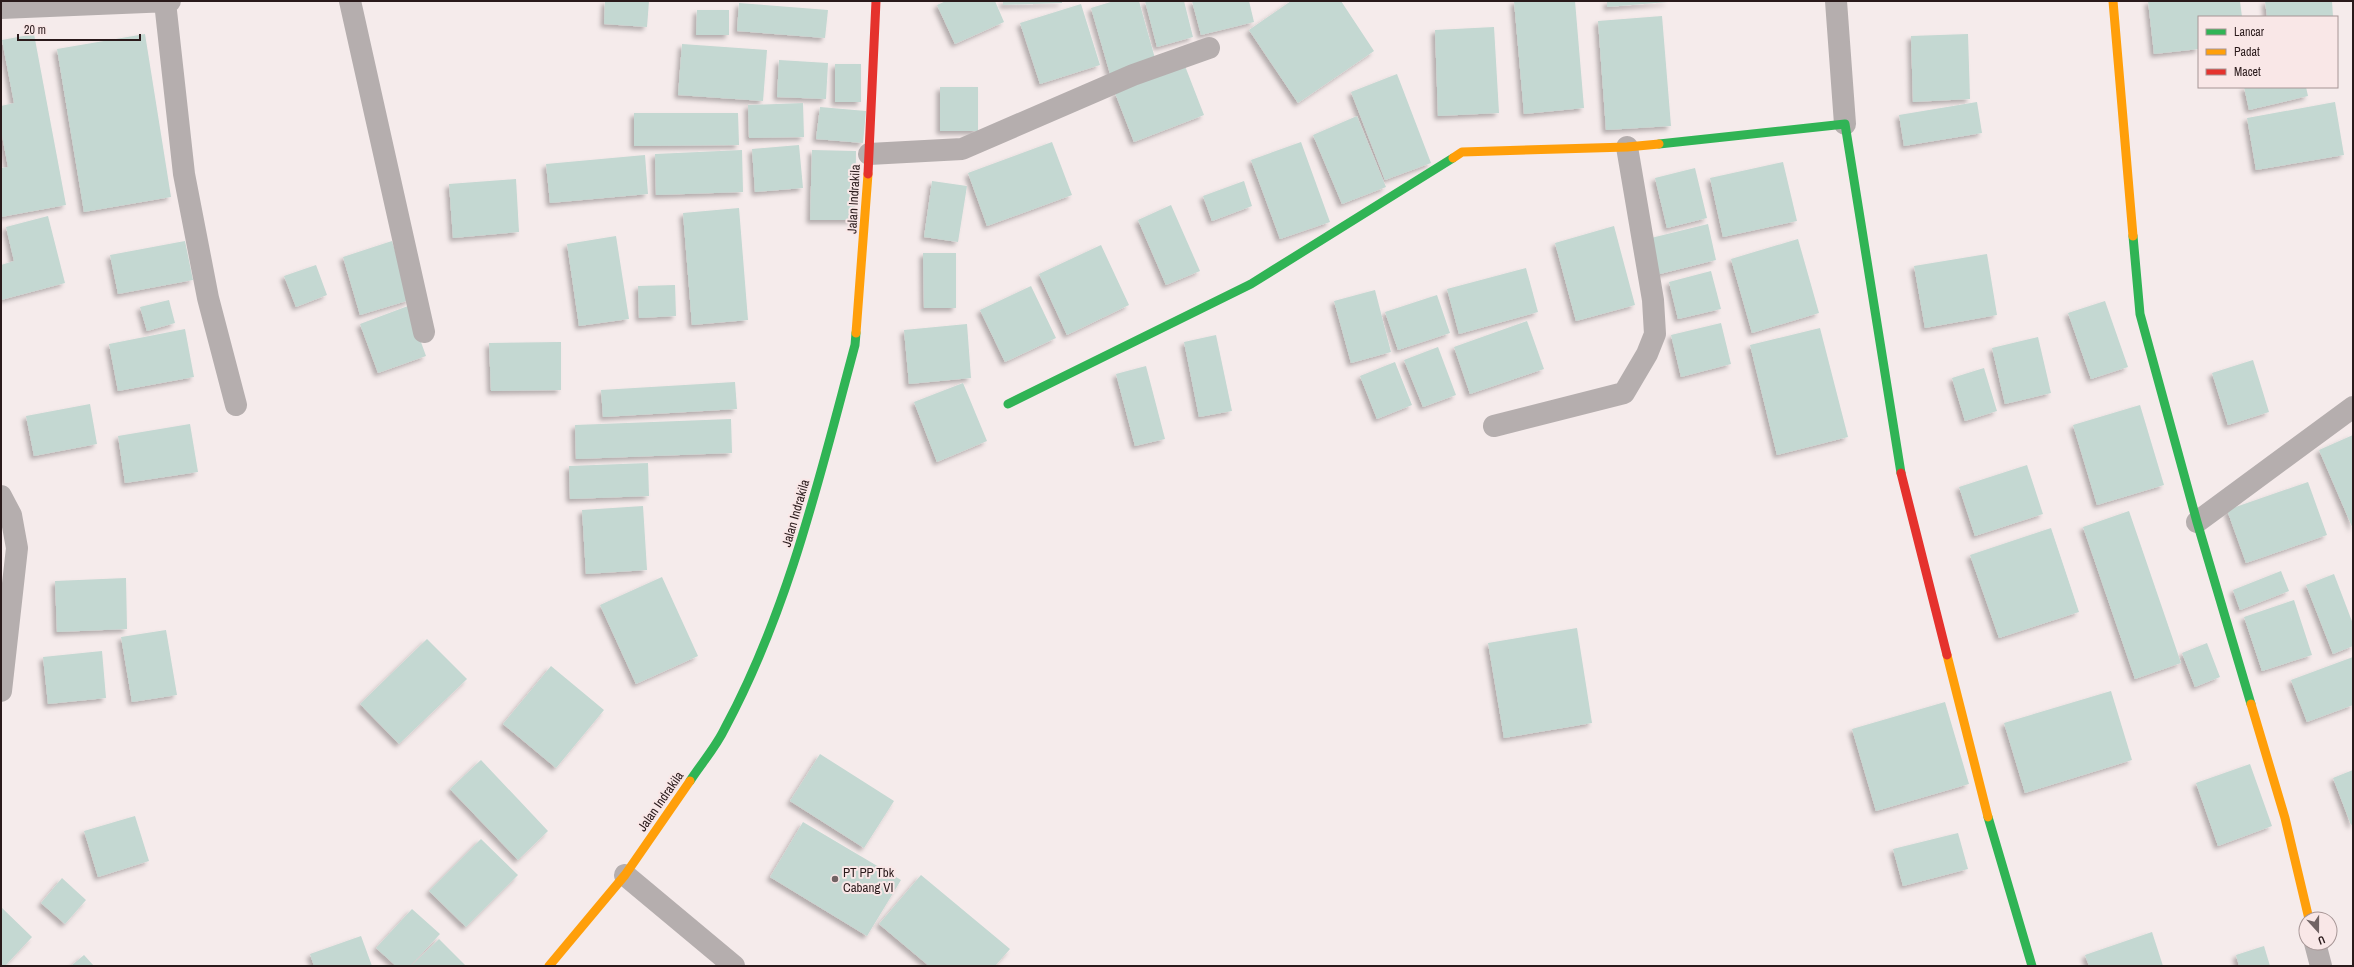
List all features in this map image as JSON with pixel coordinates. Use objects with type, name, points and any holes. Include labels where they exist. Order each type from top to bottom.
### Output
[{"type":"street","points":[[1,8],[170,1]]},
{"type":"street","points":[[350,1],[424,332]]},
{"type":"street","name":"Jalan Indrakila","points":[[550,966],[625,875],[726,729],[758,657],[800,547],[854,345],[865,226],[876,1]]},
{"type":"street","points":[[1836,1],[1845,124],[1902,479],[1988,815],[2032,966]]},
{"type":"street","points":[[2113,1],[2140,314],[2197,522],[2285,818],[2307,911]]},
{"type":"street","points":[[165,2],[184,174],[208,298],[236,404]]},
{"type":"street","points":[[869,154],[962,150],[1133,75],[1209,48]]},
{"type":"street","points":[[1008,404],[1251,284],[1462,152],[1627,147],[1845,124]]},
{"type":"street","points":[[1494,426],[1624,393],[1647,354],[1655,334],[1654,300],[1627,147]]},
{"type":"street","points":[[2197,522],[2353,407]]},
{"type":"street","points":[[1,496],[11,515],[17,548],[1,691]]},
{"type":"street","points":[[625,875],[734,966]]},
{"type":"street","points":[[2317,951],[2322,966]]},
{"type":"building","points":[[605,1],[649,1],[647,27],[604,24]]},
{"type":"building","points":[[946,1],[995,1],[1004,22],[955,44],[937,5]]},
{"type":"building","points":[[1003,1],[1062,1],[1062,3],[1003,5]]},
{"type":"building","points":[[1114,1],[1139,1],[1156,62],[1110,74],[1091,8]]},
{"type":"building","points":[[1145,1],[1184,1],[1193,37],[1157,47]]},
{"type":"building","points":[[1192,1],[1249,1],[1254,22],[1201,35]]},
{"type":"building","points":[[1291,1],[1341,1],[1374,51],[1298,103],[1249,30]]},
{"type":"building","points":[[1514,1],[1575,1],[1584,108],[1524,114]]},
{"type":"building","points":[[1607,1],[1668,1],[1668,2],[1607,7]]},
{"type":"building","points":[[2148,1],[2240,1],[2242,16],[2198,16],[2198,49],[2154,54]]},
{"type":"building","points":[[2265,1],[2332,1],[2333,16],[2267,16]]},
{"type":"building","points":[[739,3],[828,10],[825,38],[737,31]]},
{"type":"building","points":[[1081,4],[1100,65],[1040,84],[1020,23]]},
{"type":"building","points":[[697,10],[729,10],[729,35],[696,35]]},
{"type":"building","points":[[1662,16],[1671,126],[1606,130],[1598,21]]},
{"type":"building","points":[[1494,27],[1499,113],[1438,116],[1435,30]]},
{"type":"building","points":[[34,34],[66,205],[1,217],[1,168],[8,167],[1,130],[1,106],[14,103],[2,40]]},
{"type":"building","points":[[145,34],[171,197],[84,212],[57,49]]},
{"type":"building","points":[[1968,34],[1970,99],[1913,102],[1911,36]]},
{"type":"building","points":[[682,44],[767,50],[763,101],[678,95]]},
{"type":"building","points":[[779,60],[828,63],[826,99],[777,97]]},
{"type":"building","points":[[835,64],[861,64],[861,102],[835,102]]},
{"type":"building","points":[[1185,66],[1204,115],[1134,142],[1115,93]]},
{"type":"building","points":[[1397,74],[1431,163],[1385,180],[1351,92]]},
{"type":"building","points":[[940,87],[978,87],[978,131],[940,131]]},
{"type":"building","points":[[2244,88],[2306,88],[2308,96],[2249,110]]},
{"type":"building","points":[[1977,102],[1982,133],[1904,146],[1899,115]]},
{"type":"building","points":[[2335,102],[2344,155],[2256,170],[2247,118]]},
{"type":"building","points":[[803,103],[804,137],[749,138],[748,105]]},
{"type":"building","points":[[820,107],[866,111],[863,143],[816,139]]},
{"type":"building","points":[[634,113],[738,113],[739,145],[634,146]]},
{"type":"building","points":[[1357,116],[1386,187],[1342,204],[1313,135]]},
{"type":"building","points":[[1052,142],[1072,195],[987,226],[968,173]]},
{"type":"building","points":[[1301,142],[1330,222],[1280,239],[1251,160]]},
{"type":"building","points":[[799,145],[803,188],[755,192],[752,149]]},
{"type":"building","points":[[742,150],[743,192],[656,195],[655,154]]},
{"type":"building","points":[[812,150],[856,151],[855,220],[810,220]]},
{"type":"building","points":[[645,155],[648,194],[550,203],[546,164]]},
{"type":"building","points":[[1783,162],[1797,221],[1723,237],[1710,178]]},
{"type":"building","points":[[1695,168],[1707,218],[1667,228],[1655,178]]},
{"type":"building","points":[[516,179],[519,232],[453,238],[449,184]]},
{"type":"building","points":[[932,181],[967,186],[958,242],[924,237]]},
{"type":"building","points":[[1244,181],[1252,206],[1212,221],[1203,196]]},
{"type":"building","points":[[1171,205],[1200,271],[1166,285],[1138,220]]},
{"type":"building","points":[[739,208],[748,320],[692,325],[683,213]]},
{"type":"building","points":[[48,216],[65,283],[1,300],[1,265],[14,261],[6,227]]},
{"type":"building","points":[[1708,224],[1716,260],[1656,275],[1647,239]]},
{"type":"building","points":[[1614,226],[1635,305],[1576,321],[1555,243]]},
{"type":"building","points":[[616,236],[629,319],[579,326],[567,244]]},
{"type":"building","points":[[1798,239],[1819,313],[1752,333],[1731,259]]},
{"type":"building","points":[[185,241],[193,280],[118,294],[110,255]]},
{"type":"building","points":[[392,241],[410,300],[360,315],[343,257]]},
{"type":"building","points":[[1101,245],[1129,305],[1067,335],[1039,274]]},
{"type":"building","points":[[923,253],[956,253],[956,308],[924,308]]},
{"type":"building","points":[[1987,254],[1997,315],[1925,328],[1914,266]]},
{"type":"building","points":[[316,265],[327,295],[296,307],[284,276]]},
{"type":"building","points":[[1526,268],[1538,312],[1459,334],[1447,289]]},
{"type":"building","points":[[1711,271],[1721,309],[1678,319],[1669,282]]},
{"type":"building","points":[[675,285],[676,316],[639,318],[638,286]]},
{"type":"building","points":[[1031,286],[1056,338],[1005,362],[980,310]]},
{"type":"building","points":[[1375,290],[1391,352],[1351,363],[1334,301]]},
{"type":"building","points":[[1437,295],[1450,333],[1398,350],[1385,312]]},
{"type":"building","points":[[169,300],[175,323],[147,331],[140,307]]},
{"type":"building","points":[[2105,301],[2128,367],[2091,379],[2068,313]]},
{"type":"building","points":[[408,306],[426,356],[378,373],[360,324]]},
{"type":"building","points":[[1527,321],[1544,369],[1470,394],[1454,347]]},
{"type":"building","points":[[1721,323],[1731,364],[1681,377],[1671,335]]},
{"type":"building","points":[[967,324],[971,378],[909,384],[904,330]]},
{"type":"building","points":[[1820,328],[1848,437],[1777,455],[1750,345]]},
{"type":"building","points":[[185,329],[194,377],[118,391],[109,344]]},
{"type":"building","points":[[1216,335],[1232,411],[1199,417],[1184,342]]},
{"type":"building","points":[[2038,337],[2051,393],[2005,404],[1992,348]]},
{"type":"building","points":[[561,342],[561,390],[491,391],[489,343]]},
{"type":"building","points":[[1438,347],[1456,395],[1423,407],[1404,360]]},
{"type":"building","points":[[2253,360],[2269,412],[2228,425],[2212,373]]},
{"type":"building","points":[[1395,362],[1412,405],[1377,419],[1360,376]]},
{"type":"building","points":[[1146,366],[1165,439],[1135,446],[1116,374]]},
{"type":"building","points":[[1984,368],[1997,411],[1965,421],[1952,378]]},
{"type":"building","points":[[735,382],[737,409],[603,417],[601,390]]},
{"type":"building","points":[[963,383],[987,441],[937,462],[914,402]]},
{"type":"building","points":[[90,404],[97,444],[34,456],[26,416]]},
{"type":"building","points":[[2140,405],[2164,485],[2097,505],[2073,425]]},
{"type":"building","points":[[731,419],[732,453],[576,459],[575,425]]},
{"type":"building","points":[[190,424],[198,472],[125,483],[118,436]]},
{"type":"building","points":[[2353,435],[2353,529],[2319,450]]},
{"type":"building","points":[[648,463],[649,496],[570,499],[569,466]]},
{"type":"building","points":[[2027,465],[2043,514],[1975,536],[1959,487]]},
{"type":"building","points":[[2308,482],[2327,535],[2246,563],[2227,510]]},
{"type":"building","points":[[643,506],[647,570],[586,574],[582,510]]},
{"type":"building","points":[[2129,511],[2181,663],[2135,679],[2083,527]]},
{"type":"building","points":[[2051,528],[2079,612],[1999,638],[1970,555]]},
{"type":"building","points":[[2281,571],[2289,591],[2240,610],[2233,590]]},
{"type":"building","points":[[2334,574],[2353,624],[2353,646],[2333,654],[2306,585]]},
{"type":"building","points":[[662,577],[698,656],[636,684],[600,605]]},
{"type":"building","points":[[126,578],[127,629],[57,632],[55,581]]},
{"type":"building","points":[[2294,600],[2312,655],[2262,671],[2244,617]]},
{"type":"building","points":[[1577,628],[1592,723],[1504,738],[1488,643]]},
{"type":"building","points":[[166,630],[177,695],[132,702],[121,637]]},
{"type":"building","points":[[427,639],[467,679],[399,744],[360,704]]},
{"type":"building","points":[[2207,643],[2220,677],[2195,687],[2182,653]]},
{"type":"building","points":[[102,651],[106,698],[48,704],[43,657]]},
{"type":"building","points":[[2353,657],[2353,705],[2307,722],[2291,680]]},
{"type":"building","points":[[551,666],[604,710],[556,768],[503,724]]},
{"type":"building","points":[[2111,691],[2132,760],[2025,793],[2004,723]]},
{"type":"building","points":[[1945,702],[1969,784],[1876,811],[1852,729]]},
{"type":"building","points":[[820,754],[894,801],[864,848],[790,801]]},
{"type":"building","points":[[481,760],[548,831],[518,860],[450,789]]},
{"type":"building","points":[[2250,764],[2272,826],[2218,846],[2196,783]]},
{"type":"building","points":[[2353,770],[2353,824],[2351,825],[2333,778]]},
{"type":"building","points":[[135,816],[149,861],[98,877],[84,831]]},
{"type":"building","name":"PT PP Tbk Cabang VI","points":[[803,822],[901,880],[867,936],[770,877]]},
{"type":"building","points":[[1958,833],[1968,869],[1903,886],[1893,849]]},
{"type":"building","points":[[481,839],[518,875],[466,927],[429,891]]},
{"type":"building","points":[[921,875],[1010,949],[995,966],[929,966],[879,924]]},
{"type":"building","points":[[62,878],[86,900],[65,924],[41,903]]},
{"type":"building","points":[[1,907],[32,937],[5,966],[1,966]]},
{"type":"building","points":[[412,909],[440,934],[410,966],[396,966],[376,948]]},
{"type":"building","points":[[2152,932],[2163,966],[2089,966],[2085,955]]},
{"type":"building","points":[[361,936],[372,966],[314,966],[310,954]]},
{"type":"building","points":[[439,939],[466,966],[411,966]]},
{"type":"building","points":[[2264,946],[2270,966],[2239,966],[2236,955]]},
{"type":"building","points":[[84,955],[94,966],[71,966]]},
{"type":"traffic: fast","points":[[1659,144],[1845,124],[1901,473]]},
{"type":"traffic: fast","points":[[1008,404],[1251,284],[1453,158]]},
{"type":"traffic: fast","points":[[2133,236],[2140,314],[2197,522],[2251,704]]},
{"type":"traffic: fast","points":[[690,781],[713,749],[748,683],[785,589],[801,541],[829,443],[855,345],[856,333]]},
{"type":"traffic: fast","points":[[1988,817],[2032,966]]},
{"type":"traffic: slow","points":[[2113,1],[2133,236]]},
{"type":"traffic: slow","points":[[1453,158],[1462,152],[1627,147],[1659,144]]},
{"type":"traffic: slow","points":[[856,333],[868,174]]},
{"type":"traffic: slow","points":[[1947,655],[1988,817]]},
{"type":"traffic: slow","points":[[2251,704],[2285,818],[2307,911]]},
{"type":"traffic: slow","points":[[549,966],[625,875],[690,781]]},
{"type":"traffic: jam","points":[[868,174],[876,1]]},
{"type":"traffic: jam","points":[[1901,473],[1947,655]]},
{"type":"place","name":"PT PP Tbk Cabang VI","points":[[835,879]]}]
